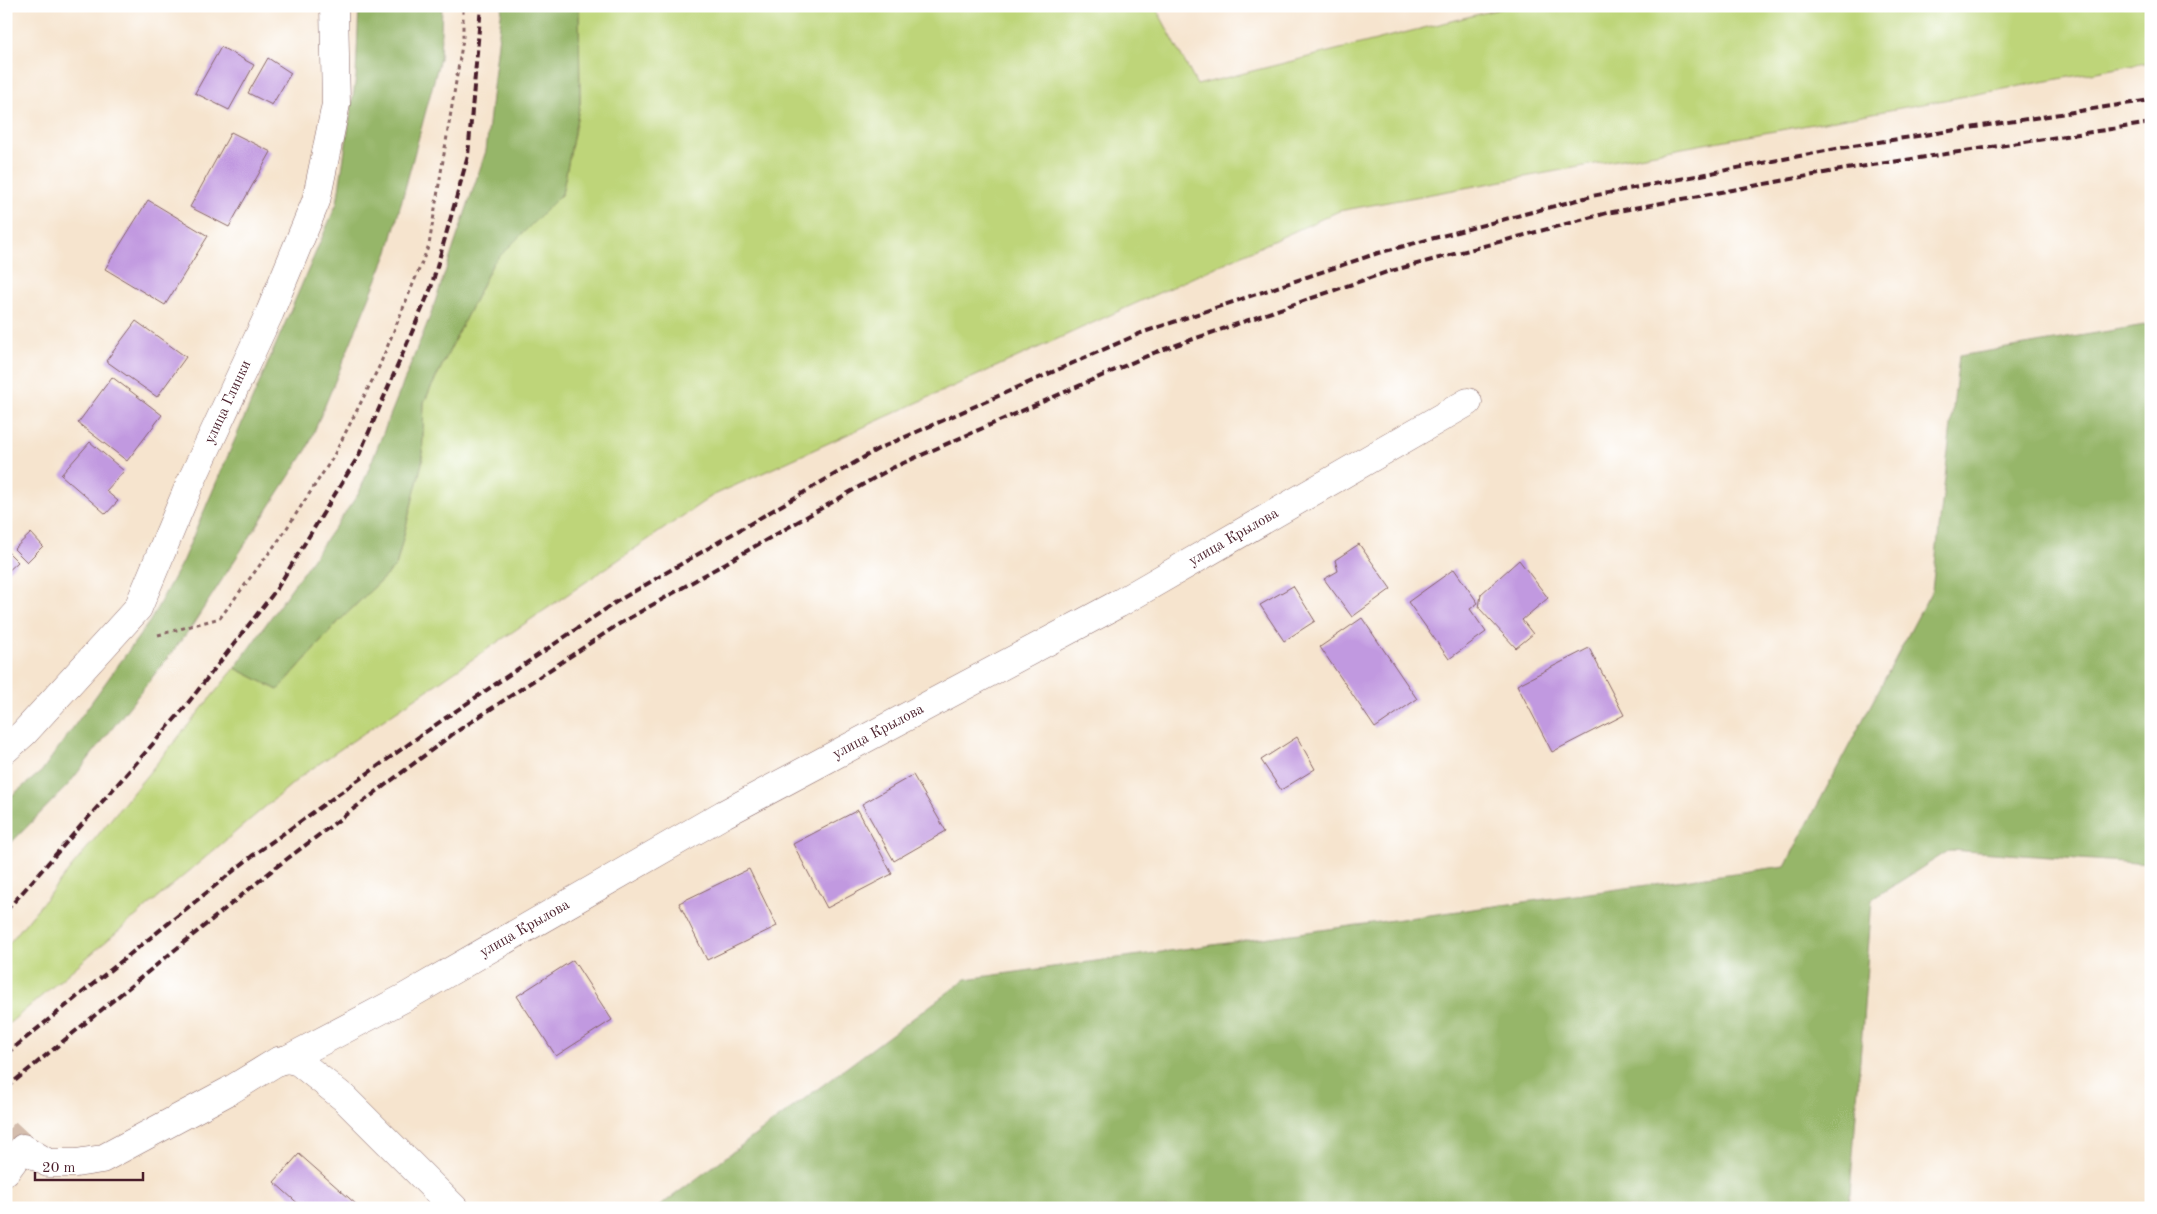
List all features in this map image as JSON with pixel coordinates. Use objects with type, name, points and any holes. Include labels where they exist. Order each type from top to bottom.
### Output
[{"type":"street","name":"улица Глинки","points":[[12,733],[138,608],[189,486],[270,312],[316,201],[336,104],[334,6]]},
{"type":"street","name":"улица Крылова","points":[[6,1171],[23,1148],[48,1163],[76,1163],[102,1159],[229,1091],[278,1061],[288,1059],[404,998],[724,814],[1118,604],[1468,402]]},
{"type":"street","points":[[288,1059],[299,1062],[344,1098],[454,1208]]},
{"type":"path","points":[[150,637],[220,618],[281,538],[332,459],[379,367],[429,245],[463,39],[463,6]]},
{"type":"green space","points":[[359,6],[442,6],[440,58],[388,252],[307,449],[190,629],[68,785],[6,848],[6,800],[41,772],[150,621],[182,562],[337,203],[356,77]]},
{"type":"green space","points":[[502,6],[579,6],[580,103],[562,194],[493,263],[424,402],[422,463],[396,566],[339,621],[278,690],[235,668],[359,493],[431,314],[486,151]]},
{"type":"green space","points":[[579,6],[1155,6],[1197,85],[1511,6],[2151,6],[2151,62],[1339,211],[712,496],[304,774],[6,1026],[6,947],[235,668],[278,690],[339,621],[396,566],[422,463],[424,402],[493,263],[562,194],[580,103]]},
{"type":"green space","points":[[2151,324],[2151,864],[1950,850],[1872,899],[1849,1208],[657,1208],[966,979],[1785,866],[1932,590],[1959,356]]},
{"type":"building","points":[[221,47],[254,65],[229,110],[195,93]]},
{"type":"building","points":[[268,58],[291,73],[272,105],[248,93]]},
{"type":"building","points":[[231,132],[271,152],[229,227],[190,207]]},
{"type":"building","points":[[148,200],[208,236],[165,305],[105,269]]},
{"type":"building","points":[[136,321],[186,357],[157,397],[106,361]]},
{"type":"building","points":[[112,377],[162,415],[127,461],[78,423]]},
{"type":"building","points":[[90,442],[124,471],[106,491],[118,501],[106,514],[61,475]]},
{"type":"building","points":[[31,533],[43,546],[27,562],[14,549]]},
{"type":"building","points":[[1359,544],[1391,589],[1352,617],[1324,579],[1338,571],[1335,560]]},
{"type":"building","points":[[6,550],[18,562],[6,573]]},
{"type":"building","points":[[1519,560],[1548,598],[1522,620],[1533,634],[1516,648],[1479,608],[1481,594]]},
{"type":"building","points":[[1454,569],[1478,603],[1470,609],[1486,632],[1449,659],[1408,602]]},
{"type":"building","points":[[1293,586],[1315,621],[1284,641],[1260,605]]},
{"type":"building","points":[[1362,618],[1417,699],[1375,728],[1320,647]]},
{"type":"building","points":[[1589,648],[1624,715],[1552,752],[1517,685]]},
{"type":"building","points":[[1297,737],[1315,769],[1281,790],[1261,760]]},
{"type":"building","points":[[913,775],[946,831],[894,861],[862,804]]},
{"type":"building","points":[[858,810],[892,874],[827,908],[793,844]]},
{"type":"building","points":[[749,869],[777,926],[707,960],[679,903]]},
{"type":"building","points":[[573,960],[612,1020],[556,1056],[517,996]]},
{"type":"building","points":[[299,1154],[357,1205],[354,1208],[303,1208],[274,1182]]},
{"type":"tunnel","points":[[6,1132],[23,1148]]},
{"type":"railway","points":[[6,911],[181,712],[276,590],[359,455],[431,288],[468,156],[481,6]]},
{"type":"railway","points":[[6,1054],[252,856],[441,721],[616,602],[878,449],[1141,333],[1378,253],[1592,196],[1846,147],[2151,100]]},
{"type":"railway","points":[[6,1088],[275,868],[453,734],[619,624],[892,468],[1156,352],[1387,272],[1607,213],[1846,169],[2151,123]]}]
